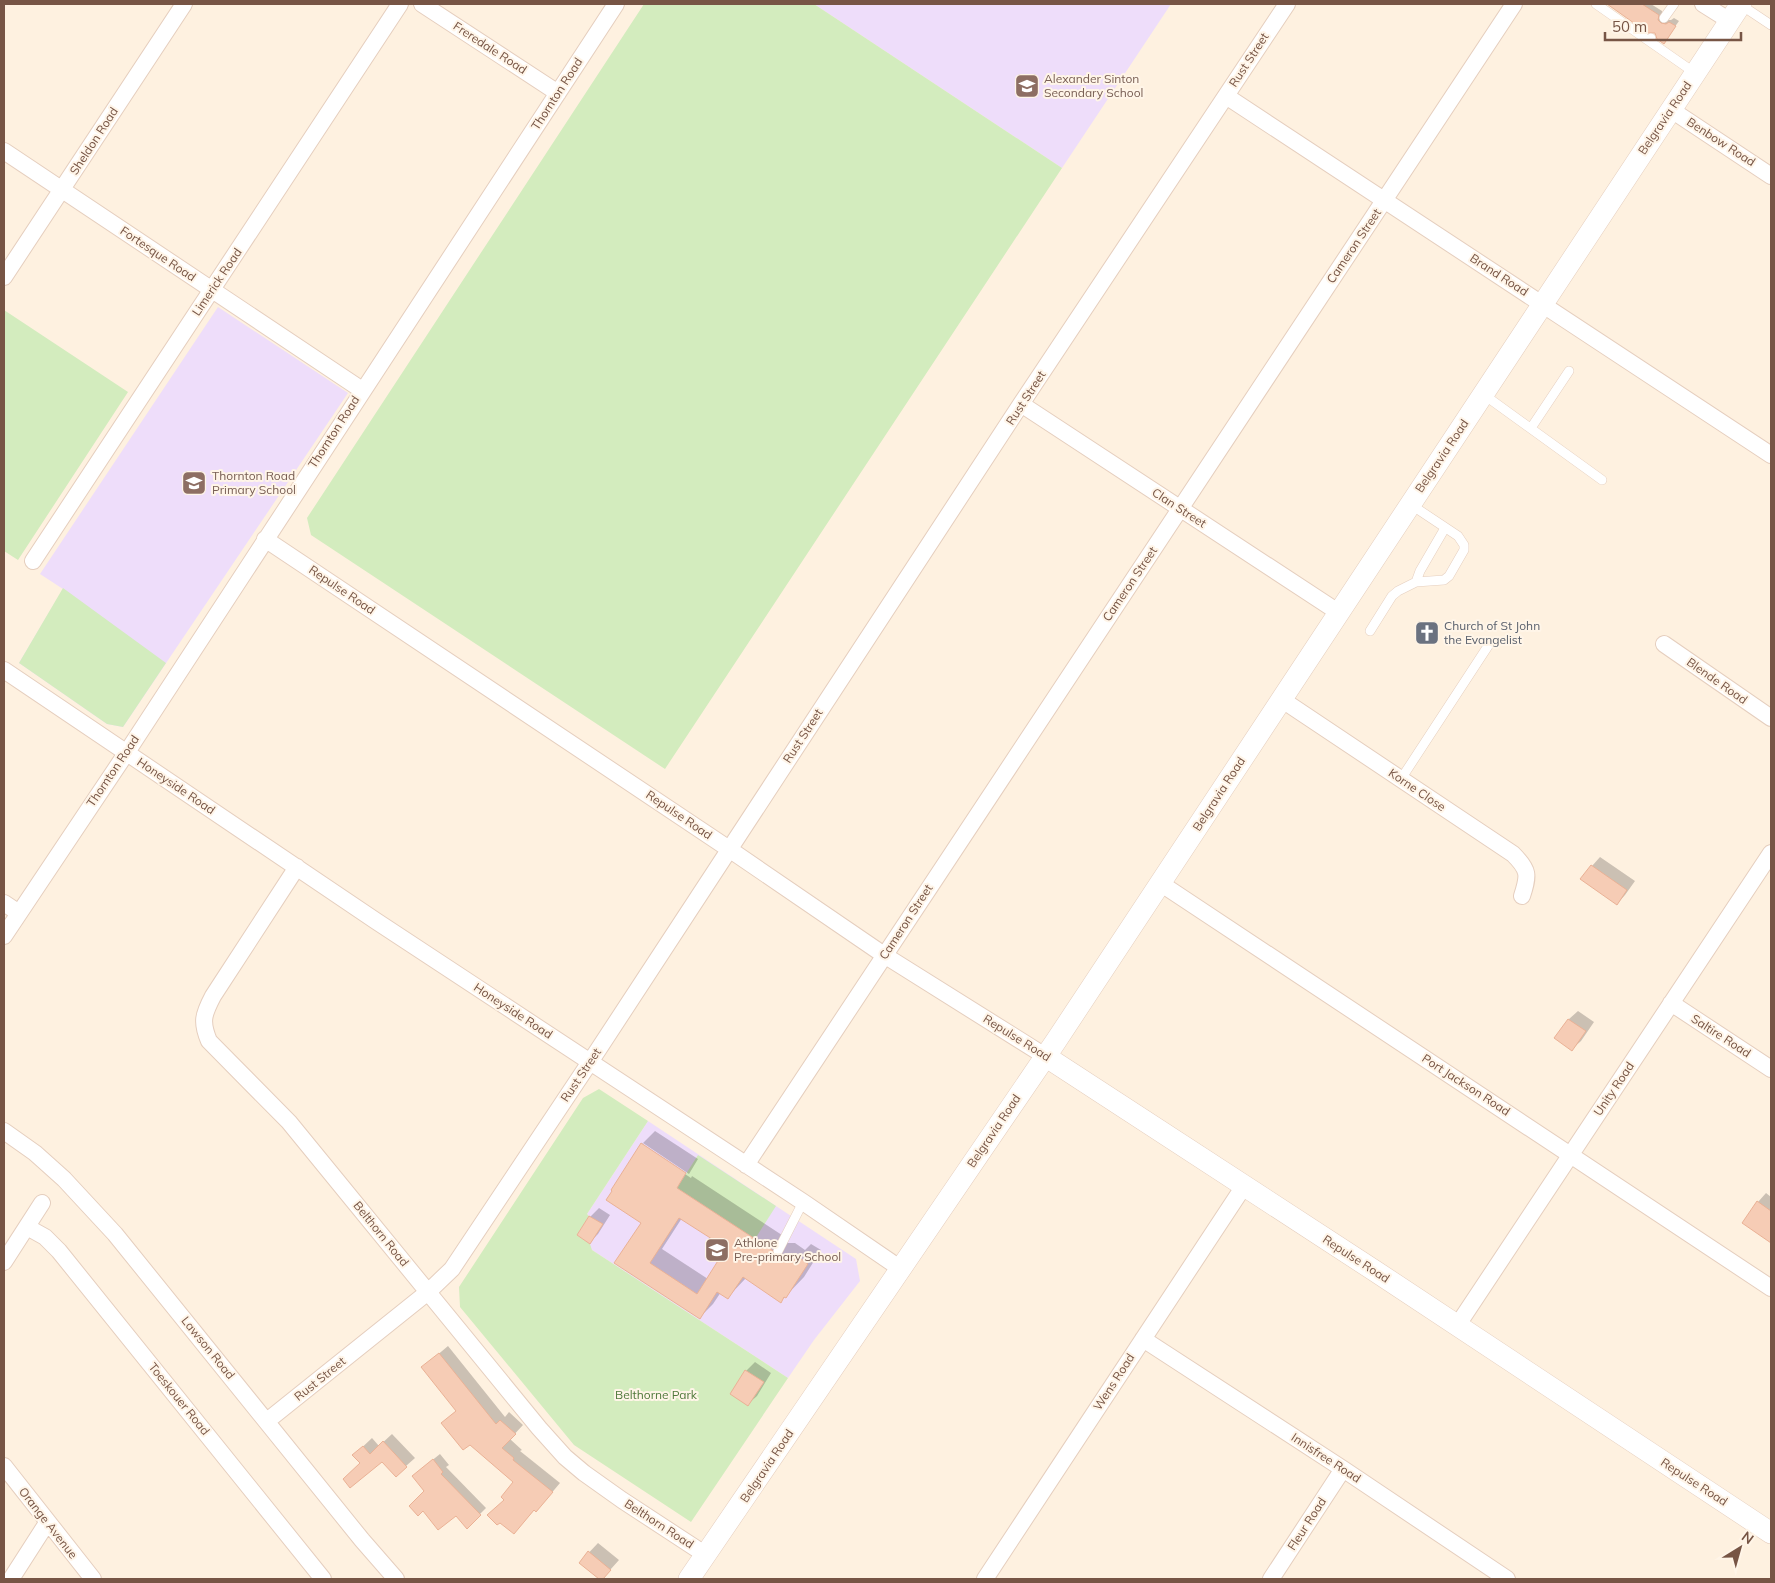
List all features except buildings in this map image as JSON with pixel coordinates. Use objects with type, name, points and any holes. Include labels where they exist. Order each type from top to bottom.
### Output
[{"type":"street","name":"Sheldon Road","points":[[4,277],[184,4]]},
{"type":"street","name":"Limerick Road","points":[[34,561],[400,4]]},
{"type":"street","name":"Freredale Road","points":[[422,4],[558,93]]},
{"type":"street","name":"Thornton Road","points":[[4,936],[616,4]]},
{"type":"street","name":"Rust Street","points":[[267,1421],[428,1292],[457,1262],[1286,4]]},
{"type":"street","name":"Cameron Street","points":[[746,1165],[1514,4]]},
{"type":"street","points":[[1703,4],[1737,10]]},
{"type":"street","name":"Belgravia Road","points":[[689,1579],[1045,1056],[1737,10]]},
{"type":"street","name":"Brand Road","points":[[1226,96],[1771,456]]},
{"type":"street","name":"Benbow Road","points":[[1670,109],[1771,176]]},
{"type":"street","name":"Fortesque Road","points":[[4,151],[362,390]]},
{"type":"street","name":"Clan Street","points":[[1021,404],[1338,612]]},
{"type":"street","name":"Repulse Road","points":[[265,539],[729,849],[884,955],[1045,1056],[1771,1534]]},
{"type":"street","name":"Blende Road","points":[[1664,644],[1771,718]]},
{"type":"street","name":"Honeyside Road","points":[[4,670],[901,1269]]},
{"type":"street","name":"Korne Close","points":[[1281,699],[1513,854],[1523,863],[1527,872],[1527,880],[1522,896]]},
{"type":"street","name":"Unity Road","points":[[1457,1326],[1771,853]]},
{"type":"street","name":"Belthorn Road","points":[[297,867],[213,996],[205,1012],[203,1027],[209,1041],[290,1122],[539,1428],[565,1457],[622,1500],[706,1555]]},
{"type":"street","name":"Port Jackson Road","points":[[1160,883],[1771,1288]]},
{"type":"street","points":[[4,903],[19,913]]},
{"type":"street","name":"Saltire Road","points":[[1671,1003],[1771,1069]]},
{"type":"street","name":"Lawson Road","points":[[4,1131],[64,1179],[115,1234],[362,1540],[396,1579]]},
{"type":"street","name":"Wens Road","points":[[985,1579],[1244,1186]]},
{"type":"street","points":[[4,1262],[42,1203]]},
{"type":"street","name":"Toeskouer Road","points":[[27,1227],[45,1237],[59,1250],[323,1579]]},
{"type":"street","name":"Innisfree Road","points":[[1143,1339],[1343,1469],[1507,1579]]},
{"type":"street","name":"Orange Avenue","points":[[4,1466],[93,1579]]},
{"type":"street","name":"Fleur Road","points":[[1271,1579],[1343,1469]]},
{"type":"street","points":[[11,1579],[47,1523]]},
{"type":"lane","points":[[1596,4],[1695,73]]},
{"type":"lane","points":[[1664,18],[1674,4]]},
{"type":"lane","points":[[1737,10],[1771,25]]},
{"type":"lane","points":[[1531,428],[1569,371]]},
{"type":"lane","points":[[1483,394],[1602,480]]},
{"type":"lane","points":[[1370,631],[1392,596],[1416,582],[1444,580],[1449,576],[1462,554],[1464,545],[1462,540],[1410,504]]},
{"type":"lane","points":[[1416,582],[1420,571],[1445,528]]},
{"type":"lane","points":[[1400,778],[1488,646]]},
{"type":"lane","points":[[778,1251],[803,1202]]},
{"type":"shaded area","name":"Alexander Sinton Secondary School","points":[[814,4],[1171,4],[1062,168]]},
{"type":"shaded area","name":"Thornton Road Primary School","points":[[218,307],[348,393],[123,727],[107,724],[19,663],[63,589],[40,574]]},
{"type":"shaded area","name":"Athlone Pre-primary School","points":[[648,1121],[856,1259],[860,1281],[814,1340],[788,1378],[592,1250],[577,1235],[589,1216],[587,1214]]},
{"type":"green space","points":[[644,4],[814,4],[1062,168],[665,769],[311,535],[307,518]]},
{"type":"green space","points":[[4,310],[128,392],[18,560],[4,551]]},
{"type":"green space","points":[[63,588],[166,663],[123,727],[107,724],[19,663]]},
{"type":"green space","name":"Belthorne Park","points":[[599,1089],[648,1121],[587,1214],[589,1216],[577,1235],[590,1244],[592,1250],[788,1378],[691,1522],[574,1445],[460,1307],[459,1287],[583,1098]]},
{"type":"green space","points":[[698,1155],[776,1206],[755,1239],[677,1188]]},
{"type":"place","name":"Alexander Sinton Secondary School","points":[[1027,86]]},
{"type":"place","name":"Thornton Road Primary School","points":[[194,483]]},
{"type":"place","name":"Church of St John the Evangelist","points":[[1427,633]]},
{"type":"place","name":"Athlone Pre-primary School","points":[[717,1250]]}]
